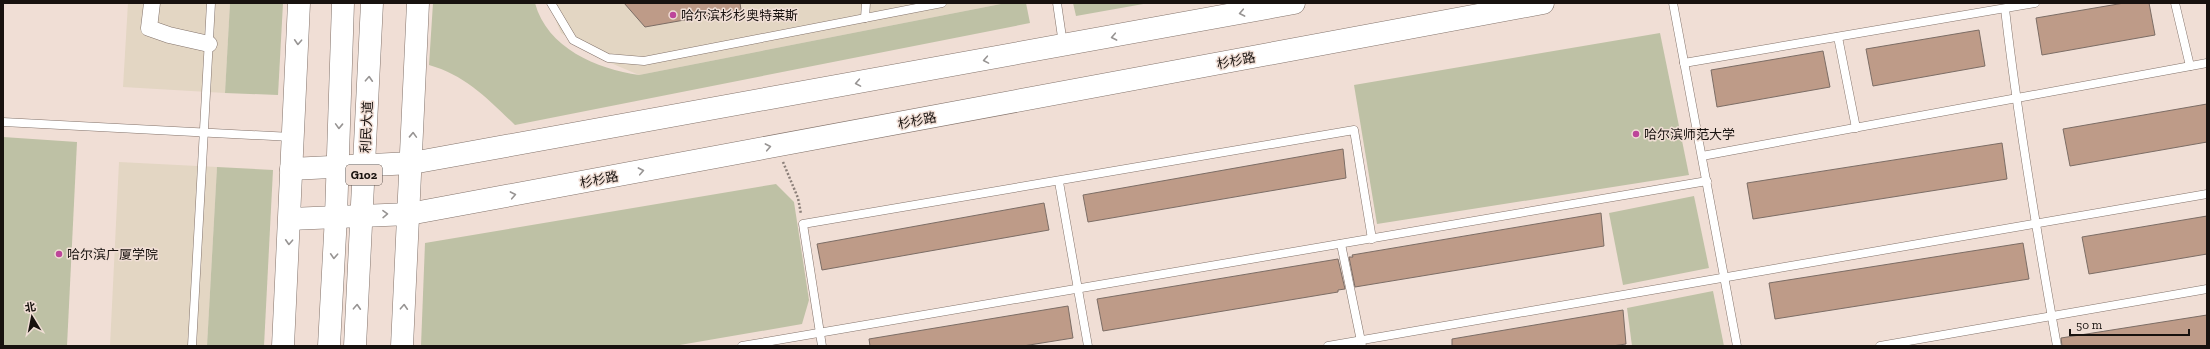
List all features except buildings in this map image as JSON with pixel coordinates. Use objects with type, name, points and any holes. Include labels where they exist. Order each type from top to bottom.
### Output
[{"type":"main road","points":[[283,346],[299,3]]},
{"type":"main road","name":"利民大道","points":[[329,346],[336,216],[343,3]]},
{"type":"main road","name":"利民大道","points":[[355,346],[372,3]]},
{"type":"main road","points":[[402,346],[412,163],[418,3]]},
{"type":"main road","points":[[292,169],[412,163],[1294,3]]},
{"type":"main road","name":"杉杉路","points":[[290,219],[409,214],[1543,3]]},
{"type":"street","points":[[152,3],[149,28],[169,35],[209,44]]},
{"type":"lane","points":[[192,346],[211,3]]},
{"type":"lane","points":[[552,3],[573,40],[608,58],[644,61],[942,3]]},
{"type":"lane","points":[[865,18],[866,3]]},
{"type":"lane","points":[[1057,3],[1063,46]]},
{"type":"lane","points":[[1673,3],[1737,346]]},
{"type":"lane","points":[[1684,63],[2035,3]]},
{"type":"lane","points":[[2175,3],[2190,66]]},
{"type":"lane","points":[[2005,9],[2015,98],[2035,224],[2057,346]]},
{"type":"lane","points":[[1838,37],[1856,128]]},
{"type":"lane","points":[[1702,156],[2207,63]]},
{"type":"lane","points":[[3,122],[293,137]]},
{"type":"lane","points":[[822,346],[803,224],[1059,182],[1354,130],[1372,239]]},
{"type":"lane","points":[[742,346],[1707,181]]},
{"type":"lane","points":[[1059,182],[1088,346]]},
{"type":"lane","points":[[1328,346],[1362,343],[1725,277],[2207,194]]},
{"type":"lane","points":[[1341,244],[1362,343]]},
{"type":"lane","points":[[1880,346],[2207,289]]},
{"type":"path","points":[[776,146],[798,198],[803,224]]},
{"type":"shaded area","points":[[128,3],[230,3],[225,93],[123,87]]},
{"type":"shaded area","points":[[549,3],[1006,3],[639,75],[606,61],[561,33]]},
{"type":"shaded area","points":[[119,162],[217,167],[207,346],[110,346]]},
{"type":"green space","points":[[230,3],[283,3],[278,95],[225,93]]},
{"type":"green space","points":[[433,3],[535,3],[541,19],[550,32],[562,44],[576,54],[607,68],[639,75],[1006,3],[1026,3],[1030,23],[515,125],[485,97],[465,82],[442,69],[429,65]]},
{"type":"green space","points":[[1073,3],[1149,3],[1076,16]]},
{"type":"green space","points":[[1660,33],[1689,175],[1377,224],[1354,85]]},
{"type":"green space","points":[[3,137],[77,142],[67,346],[3,346]]},
{"type":"green space","points":[[217,167],[273,170],[264,346],[207,346]]},
{"type":"green space","points":[[776,184],[794,202],[809,300],[802,324],[674,346],[421,346],[425,243]]},
{"type":"green space","points":[[1694,196],[1709,268],[1623,285],[1609,213]]},
{"type":"green space","points":[[1713,291],[1724,346],[1632,346],[1627,308]]},
{"type":"place","name":"哈尔滨杉杉奥特莱斯","points":[[673,15]]},
{"type":"place","name":"哈尔滨师范大学","points":[[1636,134]]},
{"type":"place","name":"哈尔滨广厦学院","points":[[59,254]]}]
